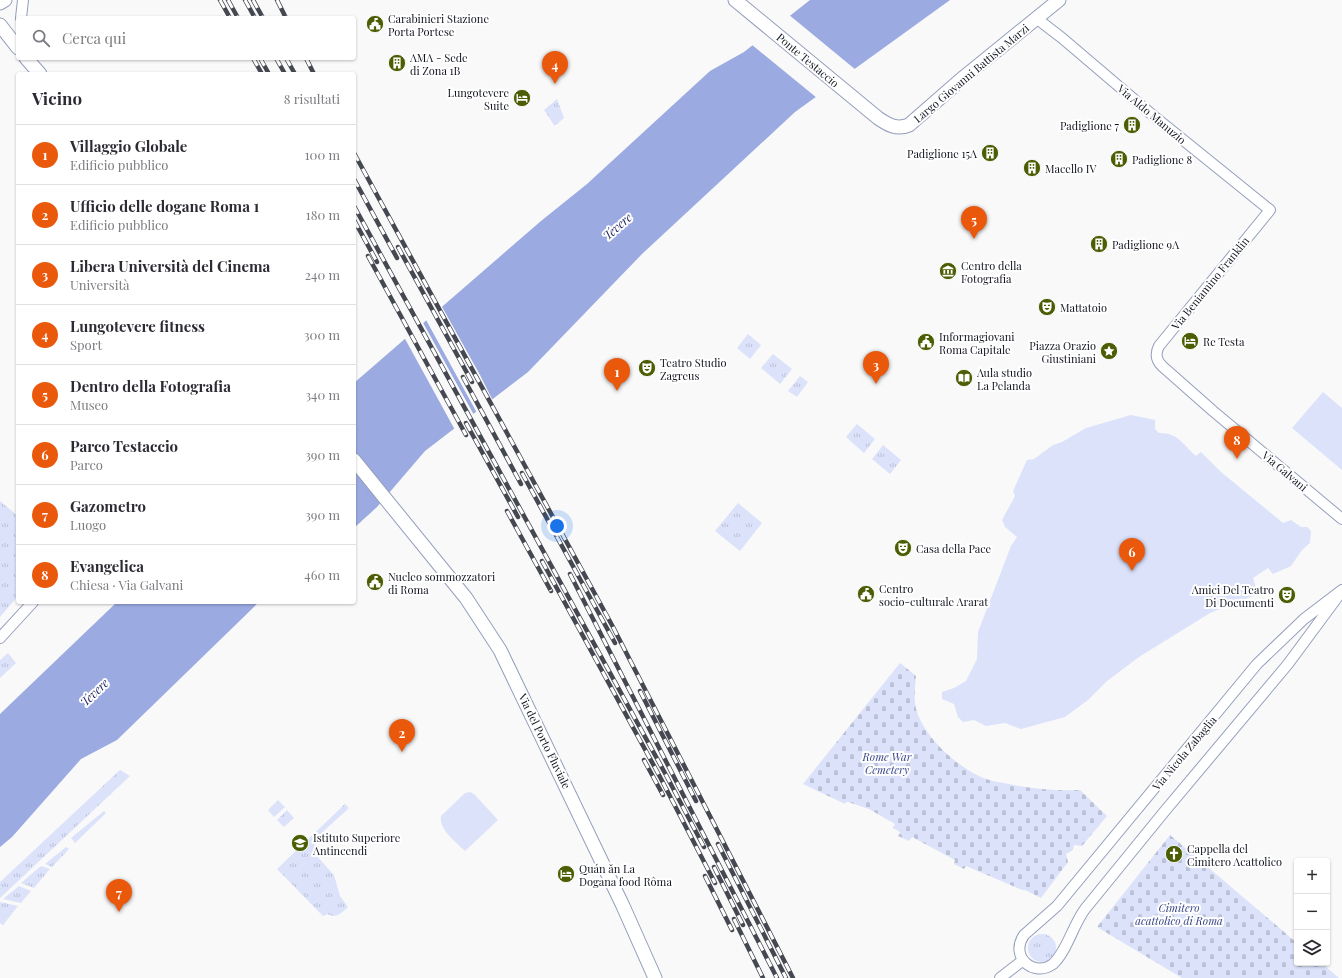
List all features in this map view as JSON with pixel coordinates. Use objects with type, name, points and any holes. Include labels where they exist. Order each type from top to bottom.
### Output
[{"type":"main road","points":[[0,3],[5,0]]},
{"type":"main road","name":"Ponte Testaccio","points":[[735,0],[864,107]]},
{"type":"main road","name":"Largo Giovanni Battista Marzi","points":[[864,107],[884,122],[894,127],[900,128],[909,125],[964,77],[1059,0]]},
{"type":"main road","points":[[0,25],[16,45]]},
{"type":"main road","points":[[28,60],[38,72]]},
{"type":"main road","name":"Via del Porto Fluviale","points":[[356,462],[466,598],[500,650],[620,899],[655,978]]},
{"type":"street","points":[[21,16],[23,0]]},
{"type":"street","name":"Via Aldo Manuzio","points":[[1036,18],[1270,210]]},
{"type":"street","name":"Via Beniamino Franklin","points":[[1157,359],[1156,353],[1159,346],[1270,210]]},
{"type":"street","name":"Via Galvani","points":[[1157,359],[1160,364],[1207,406],[1342,519]]},
{"type":"street","name":"Via Nicola Zabaglia","points":[[1342,590],[1288,664],[1085,909],[1059,957],[1049,967],[1035,969],[1027,966],[1022,961],[1019,950],[1020,941],[1027,932],[1057,906],[1257,664],[1304,619],[1342,590]]},
{"type":"street","points":[[0,638],[31,604]]},
{"type":"street","points":[[1000,978],[1022,961]]},
{"type":"green space","points":[[557,99],[564,118],[554,125],[544,110]]},
{"type":"green space","points":[[748,334],[761,345],[750,359],[737,348]]},
{"type":"green space","points":[[773,354],[792,369],[780,384],[761,368]]},
{"type":"green space","points":[[800,376],[808,382],[797,397],[788,391]]},
{"type":"green space","points":[[1323,392],[1342,408],[1342,470],[1292,428]]},
{"type":"green space","points":[[1131,415],[1155,420],[1155,429],[1159,433],[1166,433],[1176,437],[1196,456],[1201,452],[1221,472],[1283,523],[1291,520],[1301,527],[1307,527],[1311,531],[1310,543],[1302,550],[1291,566],[1273,574],[1268,568],[1253,578],[1258,594],[1210,613],[1139,657],[1107,681],[1088,700],[1065,717],[1021,729],[1005,723],[986,726],[974,720],[963,722],[958,717],[954,704],[942,699],[942,692],[954,688],[966,681],[977,659],[978,632],[1011,546],[1017,537],[1005,527],[1002,520],[1015,496],[1013,491],[1027,460],[1034,459],[1053,445],[1062,442],[1086,428]]},
{"type":"green space","points":[[857,424],[875,439],[864,453],[846,437]]},
{"type":"green space","points":[[883,445],[901,460],[890,474],[872,459]]},
{"type":"green space","points":[[0,501],[16,514],[16,598],[0,617]]},
{"type":"green space","points":[[738,503],[762,523],[740,551],[715,531]]},
{"type":"green space","points":[[8,653],[16,663],[0,678],[0,660]]},
{"type":"green space","name":"Rome War Cemetery","points":[[900,663],[916,676],[915,703],[921,722],[936,742],[955,761],[976,774],[992,781],[1042,789],[1080,790],[1107,816],[1082,846],[1074,845],[1073,850],[1066,854],[1068,862],[1041,898],[966,866],[964,869],[954,864],[955,860],[912,837],[909,841],[898,836],[900,832],[893,828],[895,824],[869,809],[848,802],[845,804],[803,784]]},
{"type":"green space","points":[[120,770],[130,776],[0,898],[0,882]]},
{"type":"green space","points":[[470,792],[474,794],[498,820],[465,851],[445,831],[441,821],[441,816],[465,793]]},
{"type":"green space","points":[[278,800],[285,807],[274,817],[268,810]]},
{"type":"green space","points":[[345,804],[349,808],[316,838],[314,844],[316,855],[334,875],[340,896],[348,907],[336,916],[327,914],[323,916],[277,869]]},
{"type":"green space","points":[[287,810],[294,818],[284,827],[277,820]]},
{"type":"green space","points":[[104,811],[106,813],[75,843],[71,838]]},
{"type":"green space","name":"Cimitero acattolico di Roma","points":[[1170,835],[1294,940],[1294,966],[1325,966],[1339,978],[1182,978],[1097,927]]},
{"type":"green space","points":[[66,847],[69,849],[52,867],[45,864]]},
{"type":"green space","points":[[41,866],[50,869],[34,888],[21,883]]},
{"type":"green space","points":[[19,886],[31,891],[21,903],[3,899]]},
{"type":"green space","points":[[0,902],[18,906],[3,925],[0,923]]},
{"type":"green space","points":[[1042,934],[1052,938],[1056,948],[1052,958],[1042,962],[1032,958],[1028,948],[1032,938]]},
{"type":"water","name":"Tevere","points":[[810,0],[950,0],[795,112],[642,254],[528,372],[425,451],[377,507],[356,526],[356,381],[541,221],[587,184],[710,71],[744,52]]},
{"type":"water","name":"Tevere","points":[[115,604],[257,604],[117,740],[81,759],[12,837],[0,847],[0,714]]},
{"type":"pier","points":[[788,14],[856,70],[817,98],[751,44]]},
{"type":"pier","points":[[441,305],[493,401],[477,413],[425,318]]},
{"type":"pier","points":[[422,321],[474,415],[455,430],[404,337]]},
{"type":"railway","points":[[220,0],[229,16]]},
{"type":"railway","points":[[228,0],[237,16]]},
{"type":"railway","points":[[245,0],[254,16]]},
{"type":"railway","points":[[253,0],[262,16]]},
{"type":"railway","points":[[277,0],[285,16]]},
{"type":"railway","points":[[254,60],[261,72]]},
{"type":"railway","points":[[261,60],[268,72]]},
{"type":"railway","points":[[277,60],[284,72]]},
{"type":"railway","points":[[287,60],[294,72]]},
{"type":"railway","points":[[307,60],[313,72]]},
{"type":"railway","points":[[356,157],[613,627],[793,978]]},
{"type":"railway","points":[[356,183],[397,258]]},
{"type":"railway","points":[[356,210],[704,847]]},
{"type":"railway","points":[[356,224],[377,262]]},
{"type":"railway","points":[[398,247],[472,382]]},
{"type":"railway","points":[[368,256],[466,435]]},
{"type":"railway","points":[[463,377],[521,484]]},
{"type":"railway","points":[[466,423],[518,517]]},
{"type":"railway","points":[[522,473],[615,643]]},
{"type":"railway","points":[[507,511],[551,591]]},
{"type":"railway","points":[[542,561],[659,775],[715,883]]},
{"type":"railway","points":[[570,574],[777,978]]},
{"type":"railway","points":[[640,691],[696,801]]},
{"type":"railway","points":[[644,760],[663,795]]},
{"type":"railway","points":[[718,844],[786,978]]},
{"type":"railway","points":[[714,867],[743,925]]},
{"type":"railway","points":[[705,876],[732,930]]},
{"type":"railway","points":[[734,919],[763,978]]},
{"type":"place","name":"Carabinieri Stazione Porta Portese","points":[[375,24]]},
{"type":"place","name":"AMA - Sede di Zona 1B","points":[[397,63]]},
{"type":"place","name":"Lungotevere fitness","points":[[555,84]]},
{"type":"place","name":"Lungotevere Suite","points":[[522,98]]},
{"type":"place","name":"Padiglione 7","points":[[1132,125]]},
{"type":"place","name":"Padiglione 15A","points":[[990,153]]},
{"type":"place","name":"Padiglione 8","points":[[1119,159]]},
{"type":"place","name":"Macello IV","points":[[1032,168]]},
{"type":"place","name":"Dentro della Fotografia","points":[[974,239]]},
{"type":"place","name":"Padiglione 9A","points":[[1099,244]]},
{"type":"place","name":"Centro della Fotografia","points":[[948,271]]},
{"type":"place","name":"Mattatoio","points":[[1047,307]]},
{"type":"place","name":"Re Testa","points":[[1190,341]]},
{"type":"place","name":"Informagiovani Roma Capitale","points":[[926,342]]},
{"type":"place","name":"Piazza Orazio Giustiniani","points":[[1109,351]]},
{"type":"place","name":"Teatro Studio Zagreus","points":[[647,368]]},
{"type":"place","name":"Aula studio La Pelanda","points":[[964,378]]},
{"type":"place","name":"Libera Università del Cinema","points":[[876,384]]},
{"type":"place","name":"Villaggio Globale","points":[[617,391]]},
{"type":"place","name":"Evangelica","points":[[1237,459]]},
{"type":"place","name":"Casa della Pace","points":[[903,548]]},
{"type":"place","name":"Parco Testaccio","points":[[1132,571]]},
{"type":"place","name":"Nucleo sommozzatori di Roma","points":[[375,582]]},
{"type":"place","name":"Centro socio-culturale Ararat","points":[[866,594]]},
{"type":"place","name":"Amici Del Teatro Di Documenti","points":[[1287,595]]},
{"type":"place","name":"Ufficio delle dogane Roma 1","points":[[402,752]]},
{"type":"place","name":"Istituto Superiore Antincendi","points":[[300,843]]},
{"type":"place","name":"Cappella del Cimitero Acattolico","points":[[1174,854]]},
{"type":"place","name":"Quán ăn La Dogana food Rôma","points":[[566,874]]},
{"type":"place","name":"Gazometro","points":[[119,912]]}]
